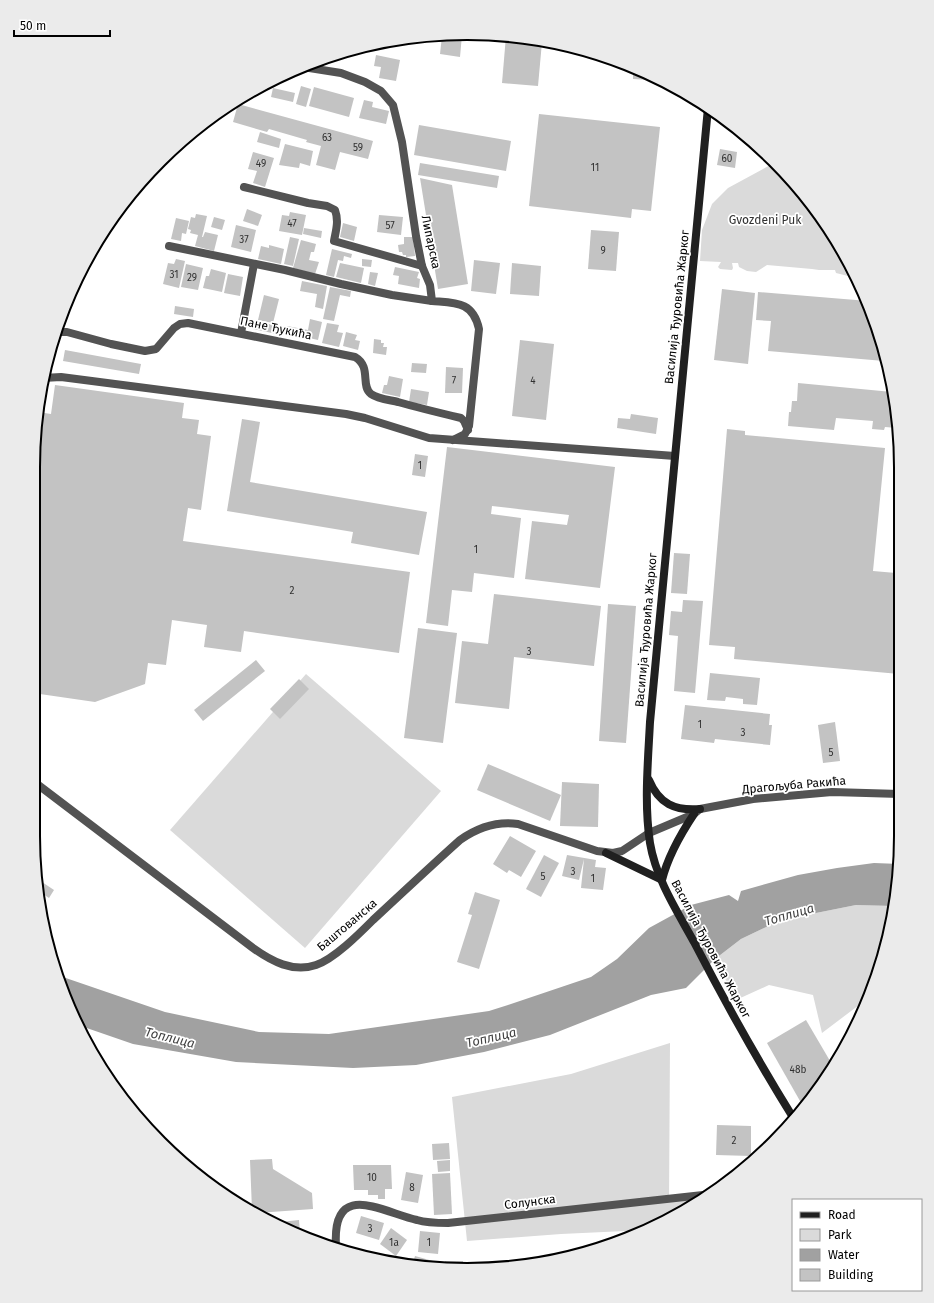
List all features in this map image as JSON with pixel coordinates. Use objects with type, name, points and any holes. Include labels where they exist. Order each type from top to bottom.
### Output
[{"type":"main road","name":"Василија Ђуровића Жарког","points":[[707,114],[650,722],[647,776],[648,823],[654,861],[663,883],[734,1019],[791,1114]]},
{"type":"main road","points":[[606,852],[663,883],[668,860],[678,840],[697,812],[682,810],[669,804],[658,796],[647,776]]},
{"type":"street","name":"Липарска","points":[[315,69],[341,73],[365,82],[381,91],[393,105],[402,142],[422,266],[430,285],[432,300]]},
{"type":"street","points":[[244,187],[327,206],[335,210],[338,217],[334,241],[422,266]]},
{"type":"street","points":[[169,246],[392,295],[458,303],[463,305],[473,313],[479,330],[468,430],[461,437],[450,441]]},
{"type":"street","points":[[241,333],[254,264]]},
{"type":"street","name":"Пане Ђукића","points":[[62,332],[145,351],[156,349],[174,328],[180,324],[188,323],[355,357],[360,360],[364,366],[370,394],[461,418],[468,430]]},
{"type":"street","points":[[50,378],[61,377],[346,414],[365,418],[429,438],[450,441],[674,456]]},
{"type":"street","name":"Баштованска","points":[[40,786],[242,940],[273,960],[292,967],[315,965],[328,958],[360,932],[460,840],[476,830],[508,822],[586,847],[613,853],[622,851],[649,833]]},
{"type":"street","name":"Драгољуба Ракића","points":[[649,833],[697,812],[753,799],[832,792],[894,794]]},
{"type":"street","name":"Солунска","points":[[336,1242],[335,1235],[339,1218],[343,1210],[352,1205],[372,1206],[427,1223],[448,1223],[696,1196]]},
{"type":"green space","name":"Gvozdeni Puk","points":[[769,165],[806,207],[837,254],[849,276],[836,273],[835,270],[767,265],[756,272],[747,271],[739,267],[738,263],[732,263],[732,270],[720,269],[718,267],[721,262],[700,261],[702,230],[712,204],[728,188]]},
{"type":"green space","points":[[306,674],[441,791],[305,948],[170,830]]},
{"type":"green space","points":[[856,905],[888,906],[879,947],[858,1006],[822,1033],[813,995],[769,985],[736,1000],[715,959],[741,939],[781,920]]},
{"type":"green space","points":[[670,1043],[669,1202],[690,1200],[656,1219],[628,1231],[467,1241],[452,1097],[571,1074]]},
{"type":"water","name":"Топлица","points":[[874,863],[893,864],[888,906],[856,905],[781,920],[741,939],[715,959],[686,988],[651,995],[550,1035],[484,1052],[416,1065],[353,1068],[236,1062],[133,1044],[85,1028],[65,978],[165,1012],[259,1032],[329,1034],[489,1011],[508,1005],[591,977],[617,959],[649,928],[691,905],[729,895],[738,901],[741,891],[798,875]]},
{"type":"building","points":[[462,40],[460,57],[440,54],[441,41]]},
{"type":"building","points":[[505,42],[542,47],[538,86],[502,83]]},
{"type":"building","points":[[376,55],[400,60],[396,81],[379,78],[381,67],[374,66]]},
{"type":"building","points":[[633,74],[646,80],[633,79]]},
{"type":"building","points":[[301,86],[311,89],[306,107],[296,104]]},
{"type":"building","points":[[314,87],[354,98],[349,117],[309,106]]},
{"type":"building","points":[[273,88],[295,93],[293,102],[271,97]]},
{"type":"building","points":[[364,100],[373,102],[372,107],[389,111],[386,124],[359,118]]},
{"type":"building","points":[[241,105],[373,141],[368,159],[340,152],[335,170],[316,165],[321,146],[306,142],[307,140],[269,129],[267,132],[233,122],[237,108]]},
{"type":"building","points":[[539,114],[660,127],[651,211],[632,209],[631,218],[529,206]]},
{"type":"building","points":[[419,125],[511,141],[506,171],[414,155]]},
{"type":"building","points":[[260,132],[281,139],[279,148],[257,142]]},
{"type":"building","points":[[285,144],[313,151],[310,166],[300,163],[299,168],[279,165]]},
{"type":"building","points":[[720,149],[737,152],[735,168],[717,165]]},
{"type":"building","points":[[253,152],[274,158],[265,187],[253,183],[257,171],[248,169]]},
{"type":"building","points":[[420,163],[499,176],[497,188],[418,175]]},
{"type":"building","points":[[420,178],[452,185],[468,284],[438,289]]},
{"type":"building","points":[[247,209],[262,215],[258,226],[243,221]]},
{"type":"building","points":[[290,212],[306,215],[302,235],[279,231],[282,215],[289,216]]},
{"type":"building","points":[[196,214],[207,216],[202,237],[205,232],[218,235],[214,251],[195,246],[198,235],[190,233],[191,230],[188,229],[191,217],[195,218]]},
{"type":"building","points":[[379,215],[403,217],[401,235],[377,232]]},
{"type":"building","points":[[214,217],[225,220],[222,230],[211,227]]},
{"type":"building","points":[[176,218],[189,221],[186,234],[182,233],[181,241],[171,239]]},
{"type":"building","points":[[343,223],[357,227],[354,241],[340,237]]},
{"type":"building","points":[[236,225],[256,230],[251,252],[231,247]]},
{"type":"building","points":[[304,228],[322,231],[321,238],[303,234]]},
{"type":"building","points":[[591,230],[619,232],[616,271],[588,269]]},
{"type":"building","points":[[290,237],[299,239],[293,266],[284,264]]},
{"type":"building","points":[[404,237],[413,237],[415,256],[406,257],[406,255],[403,255],[402,252],[399,252],[398,245],[404,244]]},
{"type":"building","points":[[301,240],[316,244],[314,252],[311,252],[309,260],[319,262],[315,274],[293,268]]},
{"type":"building","points":[[269,245],[284,249],[281,264],[258,259],[261,246],[269,248]]},
{"type":"building","points":[[332,249],[352,254],[351,258],[344,256],[343,261],[338,260],[334,277],[326,275]]},
{"type":"building","points":[[176,259],[185,261],[179,288],[163,284],[168,263],[174,264]]},
{"type":"building","points":[[362,259],[372,260],[371,267],[362,266]]},
{"type":"building","points":[[474,260],[500,263],[496,294],[471,291]]},
{"type":"building","points":[[340,263],[364,268],[361,283],[336,277]]},
{"type":"building","points":[[512,263],[541,266],[539,296],[510,294]]},
{"type":"building","points":[[186,264],[203,268],[198,290],[181,287]]},
{"type":"building","points":[[395,267],[419,272],[417,278],[420,279],[419,288],[398,284],[399,276],[393,275]]},
{"type":"building","points":[[211,269],[226,273],[222,292],[203,288],[206,276],[209,276]]},
{"type":"building","points":[[370,272],[378,273],[375,286],[368,284]]},
{"type":"building","points":[[228,274],[243,277],[240,296],[224,293]]},
{"type":"building","points":[[302,281],[327,286],[323,309],[315,307],[317,294],[300,291]]},
{"type":"building","points":[[330,287],[351,291],[350,297],[340,295],[334,321],[323,319]]},
{"type":"building","points":[[722,289],[755,293],[748,364],[714,360]]},
{"type":"building","points":[[758,292],[859,300],[871,330],[880,361],[768,351],[771,321],[756,320]]},
{"type":"building","points":[[264,295],[279,299],[273,323],[258,320]]},
{"type":"building","points":[[175,306],[194,309],[193,317],[174,314]]},
{"type":"building","points":[[310,319],[322,322],[318,340],[286,333],[287,326],[308,330]]},
{"type":"building","points":[[254,321],[284,327],[282,335],[253,329]]},
{"type":"building","points":[[327,323],[339,325],[337,332],[343,333],[339,347],[322,343]]},
{"type":"building","points":[[346,332],[357,335],[355,340],[360,341],[358,350],[343,346]]},
{"type":"building","points":[[374,339],[381,340],[381,343],[384,343],[383,347],[387,347],[386,355],[373,353]]},
{"type":"building","points":[[520,340],[554,344],[546,420],[512,416]]},
{"type":"building","points":[[65,350],[141,364],[139,374],[63,361]]},
{"type":"building","points":[[412,363],[427,364],[426,373],[411,372]]},
{"type":"building","points":[[446,367],[463,368],[462,393],[445,393]]},
{"type":"building","points":[[389,376],[403,379],[400,397],[382,393],[384,385],[387,385]]},
{"type":"building","points":[[798,383],[887,392],[892,428],[885,427],[884,430],[872,429],[873,421],[836,418],[834,430],[788,426],[789,412],[791,412],[792,401],[797,401]]},
{"type":"building","points":[[55,385],[184,403],[182,418],[199,420],[197,434],[211,436],[201,510],[188,508],[183,541],[410,572],[399,653],[244,631],[241,652],[204,647],[207,625],[172,620],[166,665],[148,663],[145,684],[95,702],[40,694],[41,439],[44,413],[51,414]]},
{"type":"building","points":[[411,389],[429,392],[427,405],[409,402]]},
{"type":"building","points":[[631,414],[658,418],[656,434],[617,428],[618,418],[630,419]]},
{"type":"building","points":[[242,419],[260,422],[250,482],[427,512],[419,555],[351,543],[353,532],[227,511]]},
{"type":"building","points":[[727,429],[745,431],[745,435],[885,448],[873,571],[894,573],[894,674],[734,659],[735,647],[709,645]]},
{"type":"building","points":[[447,447],[615,467],[600,588],[525,579],[532,521],[567,525],[569,515],[492,506],[491,514],[521,518],[514,578],[474,573],[472,592],[452,590],[448,626],[426,623]]},
{"type":"building","points":[[415,454],[428,456],[425,477],[412,475]]},
{"type":"building","points":[[674,553],[690,554],[687,594],[671,593]]},
{"type":"building","points":[[494,594],[601,606],[594,666],[514,657],[509,709],[455,703],[462,641],[488,644]]},
{"type":"building","points":[[683,600],[703,601],[695,693],[674,691],[678,636],[669,635],[671,611],[682,612]]},
{"type":"building","points":[[608,604],[636,606],[626,743],[599,741]]},
{"type":"building","points":[[418,628],[457,633],[443,743],[404,738]]},
{"type":"building","points":[[256,660],[265,671],[203,721],[194,710]]},
{"type":"building","points":[[710,673],[760,678],[757,705],[743,704],[743,699],[726,697],[725,701],[707,700]]},
{"type":"building","points":[[299,679],[309,689],[280,719],[270,709]]},
{"type":"building","points":[[685,705],[770,714],[769,725],[772,725],[770,745],[715,739],[714,743],[681,739]]},
{"type":"building","points":[[835,722],[840,761],[823,763],[818,725]]},
{"type":"building","points":[[488,764],[561,795],[550,821],[477,790]]},
{"type":"building","points":[[562,782],[599,784],[598,827],[560,826]]},
{"type":"building","points":[[510,836],[536,851],[521,877],[509,870],[507,873],[493,864]]},
{"type":"building","points":[[544,855],[559,863],[541,897],[526,889]]},
{"type":"building","points":[[567,855],[596,860],[595,867],[606,868],[603,890],[581,888],[584,859],[579,880],[562,876]]},
{"type":"building","points":[[43,883],[54,890],[49,898],[44,895]]},
{"type":"building","points":[[475,892],[500,900],[479,969],[457,962],[472,915],[468,914]]},
{"type":"building","points":[[806,1020],[830,1061],[801,1102],[767,1043]]},
{"type":"building","points":[[717,1125],[751,1126],[750,1156],[716,1155]]},
{"type":"building","points":[[449,1143],[450,1159],[433,1160],[432,1144]]},
{"type":"building","points":[[272,1159],[273,1169],[312,1193],[313,1209],[265,1212],[252,1205],[250,1160]]},
{"type":"building","points":[[450,1160],[450,1171],[438,1172],[437,1161]]},
{"type":"building","points":[[353,1165],[391,1165],[392,1189],[385,1189],[385,1199],[378,1199],[378,1195],[368,1195],[368,1190],[354,1190]]},
{"type":"building","points":[[406,1172],[423,1175],[418,1203],[401,1200]]},
{"type":"building","points":[[450,1173],[452,1214],[434,1215],[432,1174]]},
{"type":"building","points":[[361,1216],[384,1223],[379,1240],[356,1233]]},
{"type":"building","points":[[299,1220],[300,1228],[284,1222]]},
{"type":"building","points":[[391,1228],[407,1240],[396,1256],[380,1244]]},
{"type":"building","points":[[420,1231],[440,1233],[438,1254],[418,1252]]},
{"type":"building","points":[[415,1256],[433,1261],[433,1261],[414,1259]]},
{"type":"building","points":[[445,1261],[463,1261],[463,1263],[445,1262]]}]
